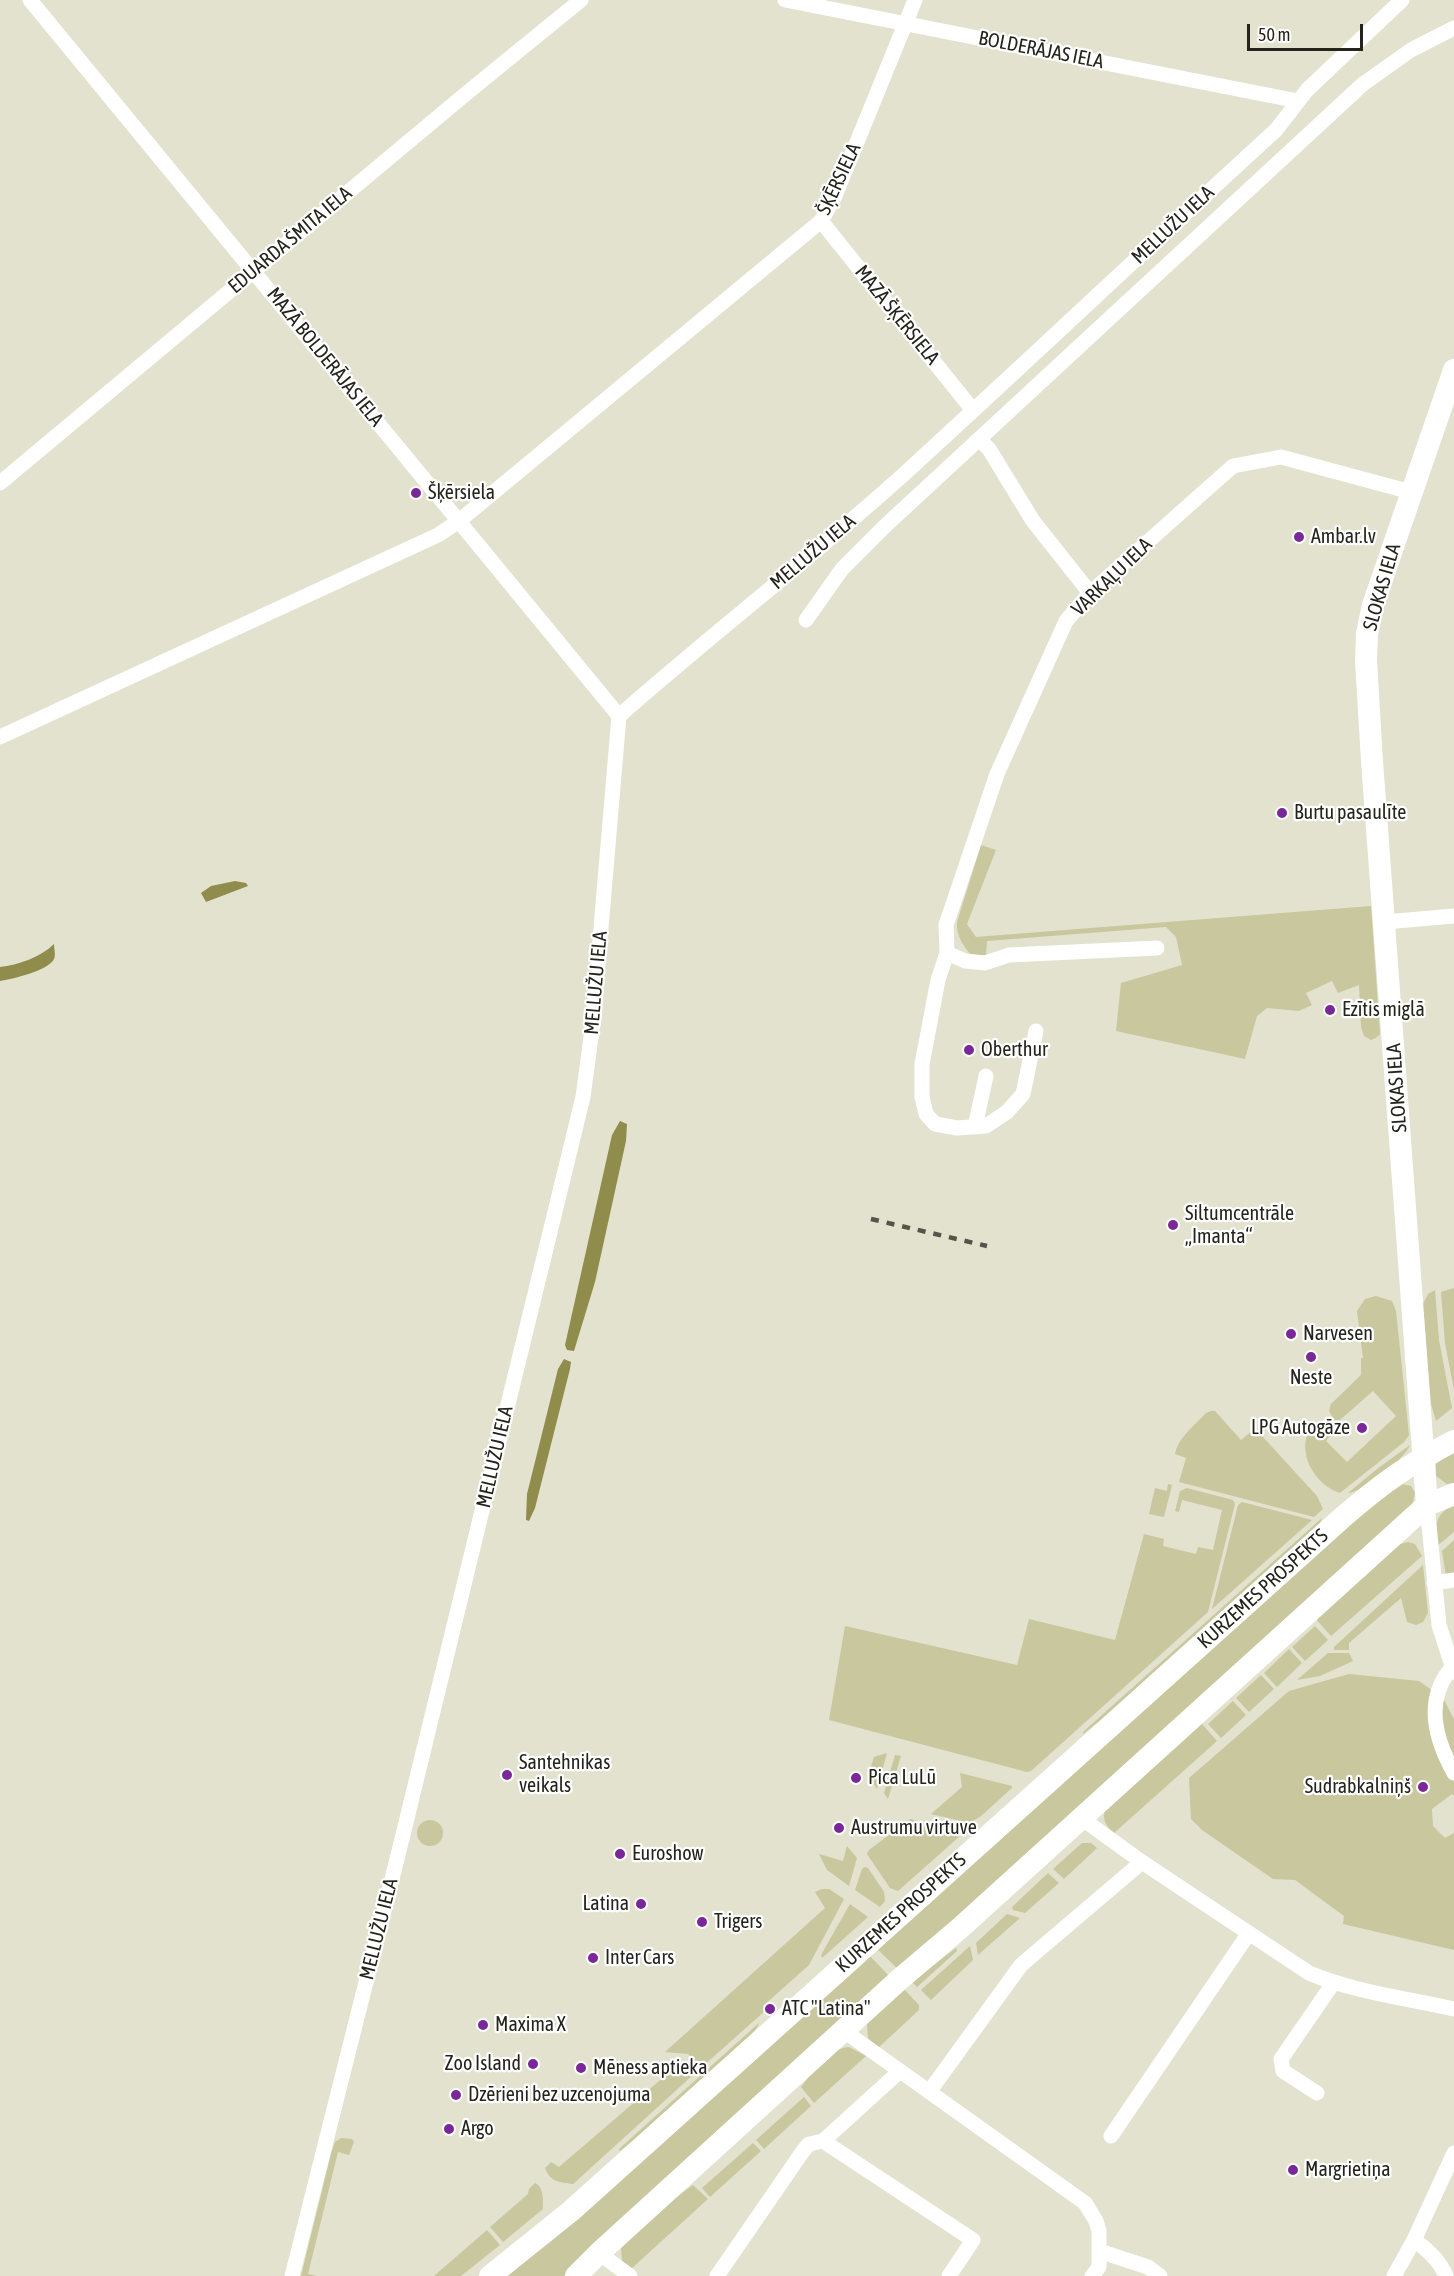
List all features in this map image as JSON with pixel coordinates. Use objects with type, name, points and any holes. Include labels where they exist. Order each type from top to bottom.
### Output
[{"type":"main road","name":"SLOKAS IELA","points":[[1428,1505],[1366,661],[1367,634],[1373,605],[1454,370]]},
{"type":"main road","name":"KURZEMES PROSPEKTS","points":[[490,2276],[589,2195],[1343,1517],[1383,1483],[1424,1456],[1454,1442]]},
{"type":"main road","points":[[576,2276],[844,2031],[1428,1505],[1454,1494]]},
{"type":"street","name":"MAZĀ BOLDERĀJAS IELA","points":[[30,0],[619,716]]},
{"type":"street","name":"EDUARDA ŠMITA IELA","points":[[0,483],[581,0]]},
{"type":"street","name":"BOLDERĀJAS IELA","points":[[785,0],[1298,101]]},
{"type":"street","name":"ŠĶĒRSIELA","points":[[0,737],[438,535],[459,521],[821,221],[835,196],[915,0]]},
{"type":"street","name":"MELLUŽU IELA","points":[[292,2276],[399,1851],[582,1097],[593,1022],[619,716],[681,661],[827,542],[1021,367],[1276,130],[1298,101],[1379,19],[1402,0]]},
{"type":"street","name":"MELLUŽU IELA","points":[[806,620],[842,569],[885,526],[1363,84],[1411,50],[1454,28]]},
{"type":"street","name":"MAZĀ ŠĶĒRSIELA","points":[[821,221],[972,409]]},
{"type":"street","points":[[979,439],[989,449],[1033,521],[1090,593]]},
{"type":"street","name":"VARKAĻU IELA","points":[[948,953],[946,925],[997,774],[1055,642],[1066,621],[1090,593],[1233,466],[1281,457],[1411,492]]},
{"type":"street","points":[[1385,922],[1454,916]]},
{"type":"street","points":[[1036,1031],[1023,1094],[1007,1112],[986,1126],[957,1128],[934,1124],[926,1114],[922,1097],[922,1064],[938,980],[948,953],[965,961],[985,963],[1009,955],[1157,948]]},
{"type":"street","points":[[975,1127],[986,1076]]},
{"type":"street","name":"SLOKAS IELA","points":[[1428,1505],[1439,1625],[1452,1662]]},
{"type":"street","points":[[1434,1583],[1454,1580]]},
{"type":"street","points":[[1452,1662],[1440,1682],[1435,1714],[1440,1744],[1454,1773]]},
{"type":"street","points":[[1081,1818],[1142,1862],[1309,1973],[1334,1982],[1454,2009]]},
{"type":"street","points":[[929,2092],[1021,1965],[1142,1862]]},
{"type":"street","points":[[1111,2136],[1249,1934]]},
{"type":"street","points":[[1317,2093],[1283,2071],[1281,2060],[1334,1982]]},
{"type":"street","points":[[844,2031],[1085,2203],[1099,2230],[1099,2267],[1092,2276]]},
{"type":"street","points":[[717,2276],[802,2151],[809,2144],[823,2141],[900,2071]]},
{"type":"street","points":[[823,2141],[974,2240],[949,2276]]},
{"type":"street","points":[[1394,2276],[1414,2240],[1454,2153]]},
{"type":"street","points":[[1414,2240],[1426,2248],[1446,2276]]},
{"type":"street","points":[[1099,2251],[1148,2267],[1160,2276]]},
{"type":"street","points":[[599,2253],[630,2276]]},
{"type":"green space","points":[[981,845],[996,850],[967,924],[976,937],[1371,906],[1380,1034],[1371,1040],[1364,1036],[1361,1027],[1359,985],[1338,993],[1332,981],[1306,993],[1312,1005],[1299,1011],[1267,1008],[1257,1016],[1245,1059],[1116,1031],[1121,983],[1182,965],[1176,937],[1166,927],[987,941],[986,955],[972,956],[961,940],[957,922]]},
{"type":"green space","points":[[1454,1288],[1454,1390],[1445,1343],[1441,1292]]},
{"type":"green space","points":[[1435,1290],[1439,1340],[1452,1408],[1436,1421],[1431,1404],[1423,1304],[1428,1294]]},
{"type":"green space","points":[[1376,1296],[1392,1301],[1396,1311],[1409,1435],[1404,1442],[1340,1493],[1323,1483],[1310,1467],[1305,1448],[1306,1438],[1310,1428],[1322,1427],[1331,1435],[1326,1441],[1347,1462],[1396,1416],[1373,1391],[1340,1420],[1334,1420],[1329,1411],[1331,1404],[1361,1375],[1361,1358],[1363,1358],[1357,1311],[1365,1299]]},
{"type":"green space","points":[[1215,1411],[1241,1440],[1253,1430],[1262,1436],[1317,1496],[1323,1509],[1314,1517],[1179,1482],[1186,1458],[1175,1454],[1177,1448],[1188,1432],[1206,1413]]},
{"type":"green space","points":[[1410,1445],[1407,1451],[1382,1474],[1363,1487],[1348,1493],[1377,1469]]},
{"type":"green space","points":[[1454,1451],[1454,1483],[1447,1484],[1436,1476],[1436,1464]]},
{"type":"green space","points":[[1168,1484],[1172,1485],[1164,1517],[1149,1514],[1155,1488],[1167,1491]]},
{"type":"green space","points":[[1402,1484],[1411,1486],[1415,1493],[1412,1507],[899,1970],[876,1948],[1365,1509]]},
{"type":"green space","points":[[1187,1488],[1233,1500],[1235,1504],[1208,1612],[1031,1771],[1027,1772],[829,1720],[845,1626],[1017,1665],[1029,1619],[1115,1640],[1144,1534],[1164,1539],[1163,1546],[1196,1554],[1198,1547],[1213,1550],[1222,1510],[1182,1500],[1179,1512],[1175,1511],[1180,1491]]},
{"type":"green space","points":[[1242,1502],[1312,1520],[1212,1609],[1238,1505]]},
{"type":"green space","points":[[1454,1505],[1454,1532],[1437,1546],[1437,1521],[1443,1512]]},
{"type":"green space","points":[[1322,1518],[1319,1527],[1128,1699],[1083,1734],[1083,1732]]},
{"type":"green space","points":[[1454,1540],[1454,1574],[1446,1576],[1442,1551]]},
{"type":"green space","points":[[1408,1542],[1415,1544],[1422,1556],[1331,1636],[1315,1618],[1397,1545]]},
{"type":"green space","points":[[1423,1565],[1428,1613],[1423,1622],[1416,1625],[1407,1622],[1401,1598],[1349,1643],[1349,1650],[1334,1650],[1334,1647]]},
{"type":"green space","points":[[1315,1626],[1328,1640],[1305,1661],[1292,1647]]},
{"type":"green space","points":[[1289,1649],[1302,1663],[1277,1687],[1264,1673]]},
{"type":"green space","points":[[1328,1653],[1349,1653],[1353,1661],[1320,1676],[1297,1680]]},
{"type":"green space","points":[[1349,1674],[1419,1681],[1443,1698],[1454,1719],[1454,1796],[1452,1794],[1432,1809],[1433,1826],[1445,1838],[1454,1833],[1454,1950],[1343,1924],[1344,1916],[1295,1880],[1273,1879],[1202,1830],[1191,1819],[1189,1778],[1289,1691]]},
{"type":"green space","points":[[1261,1675],[1274,1689],[1249,1712],[1236,1698]]},
{"type":"green space","points":[[1233,1701],[1246,1715],[1221,1738],[1208,1724]]},
{"type":"green space","points":[[1201,1723],[1217,1741],[1114,1833],[1105,1822],[1105,1809]]},
{"type":"green space","points":[[887,1753],[877,1789],[868,1776],[874,1757]]},
{"type":"green space","points":[[895,1755],[901,1756],[888,1799],[884,1793]]},
{"type":"green space","points":[[960,1773],[1012,1786],[1012,1788],[970,1823],[931,1814],[962,1787]]},
{"type":"green space","points":[[910,1819],[956,1831],[960,1836],[898,1891],[890,1888],[867,1854],[869,1850]]},
{"type":"green space","points":[[430,1820],[439,1824],[443,1833],[439,1842],[430,1846],[421,1842],[417,1833],[421,1824]]},
{"type":"green space","points":[[1082,1843],[1091,1843],[1097,1848],[1064,1879],[1053,1869]]},
{"type":"green space","points":[[847,1846],[857,1858],[849,1886],[827,1870],[819,1854],[843,1861]]},
{"type":"green space","points":[[865,1867],[884,1892],[885,1901],[880,1907],[855,1890],[862,1869]]},
{"type":"green space","points":[[1048,1873],[1059,1883],[1025,1913],[1013,1910],[1012,1907]]},
{"type":"green space","points":[[829,1889],[844,1899],[809,1965],[763,2006],[766,2010],[702,2067],[688,2054],[665,2052],[825,1908],[815,1892]]},
{"type":"green space","points":[[850,1904],[868,1917],[822,1958],[821,1955]]},
{"type":"green space","points":[[1007,1914],[1020,1918],[978,1955],[976,1943]]},
{"type":"green space","points":[[970,1946],[973,1960],[931,2000],[921,1990]]},
{"type":"green space","points":[[956,1948],[957,1951],[917,1987],[912,1982]]},
{"type":"green space","points":[[869,1955],[891,1978],[564,2276],[506,2276]]},
{"type":"green space","points":[[903,1988],[919,2005],[919,2010],[878,2048],[868,2038],[867,2024]]},
{"type":"green space","points":[[759,2023],[738,2050],[719,2068],[620,2151],[619,2149]]},
{"type":"green space","points":[[849,2047],[866,2056],[814,2103],[801,2087],[828,2056]]},
{"type":"green space","points":[[680,2063],[693,2075],[573,2184],[552,2179],[545,2168],[551,2162],[559,2167]]},
{"type":"green space","points":[[804,2097],[811,2106],[764,2149],[756,2140]]},
{"type":"green space","points":[[341,2138],[352,2139],[354,2142],[349,2155],[338,2152],[308,2274],[317,2276],[301,2276],[331,2154],[335,2142]]},
{"type":"green space","points":[[753,2143],[761,2151],[710,2197],[702,2188]]},
{"type":"green space","points":[[535,2183],[541,2191],[543,2209],[503,2242],[490,2227],[528,2194],[529,2189]]},
{"type":"green space","points":[[693,2185],[708,2199],[631,2269],[622,2261],[621,2248],[651,2216]]},
{"type":"green space","points":[[487,2230],[500,2245],[461,2276],[434,2276]]},
{"type":"shaded area","points":[[235,881],[246,883],[248,886],[206,902],[201,893],[211,886]]},
{"type":"shaded area","points":[[54,944],[55,957],[45,967],[29,974],[0,981],[0,967],[29,960]]},
{"type":"shaded area","points":[[620,1121],[627,1124],[626,1141],[595,1282],[574,1351],[567,1350],[565,1345],[612,1135]]},
{"type":"shaded area","points":[[564,1359],[571,1362],[570,1369],[535,1508],[529,1521],[526,1520],[527,1494],[558,1369]]},
{"type":"railway","points":[[871,1219],[987,1246]]},
{"type":"place","name":"Šķērsiela","points":[[416,493]]},
{"type":"place","name":"Ambar.lv","points":[[1299,537]]},
{"type":"place","name":"Burtu pasaulīte","points":[[1282,813]]},
{"type":"place","name":"Ezītis miglā","points":[[1330,1010]]},
{"type":"place","name":"Oberthur","points":[[969,1050]]},
{"type":"place","name":"Siltumcentrāle „Imanta“","points":[[1173,1225]]},
{"type":"place","name":"Narvesen","points":[[1291,1334]]},
{"type":"place","name":"Neste","points":[[1311,1357]]},
{"type":"place","name":"LPG Autogāze","points":[[1362,1428]]},
{"type":"place","name":"Santehnikas veikals","points":[[507,1775]]},
{"type":"place","name":"Pica LuLū","points":[[856,1778]]},
{"type":"place","name":"Sudrabkalniņš","points":[[1423,1787]]},
{"type":"place","name":"Austrumu virtuve","points":[[839,1828]]},
{"type":"place","name":"Euroshow","points":[[620,1854]]},
{"type":"place","name":"Latina","points":[[641,1904]]},
{"type":"place","name":"Trigers","points":[[702,1922]]},
{"type":"place","name":"Inter Cars","points":[[593,1958]]},
{"type":"place","name":"ATC \"Latina\"","points":[[770,2009]]},
{"type":"place","name":"Maxima X","points":[[483,2025]]},
{"type":"place","name":"Zoo Island","points":[[533,2064]]},
{"type":"place","name":"Mēness aptieka","points":[[581,2068]]},
{"type":"place","name":"Dzērieni bez uzcenojuma","points":[[456,2095]]},
{"type":"place","name":"Argo","points":[[449,2129]]},
{"type":"place","name":"Margrietiņa","points":[[1293,2170]]}]
